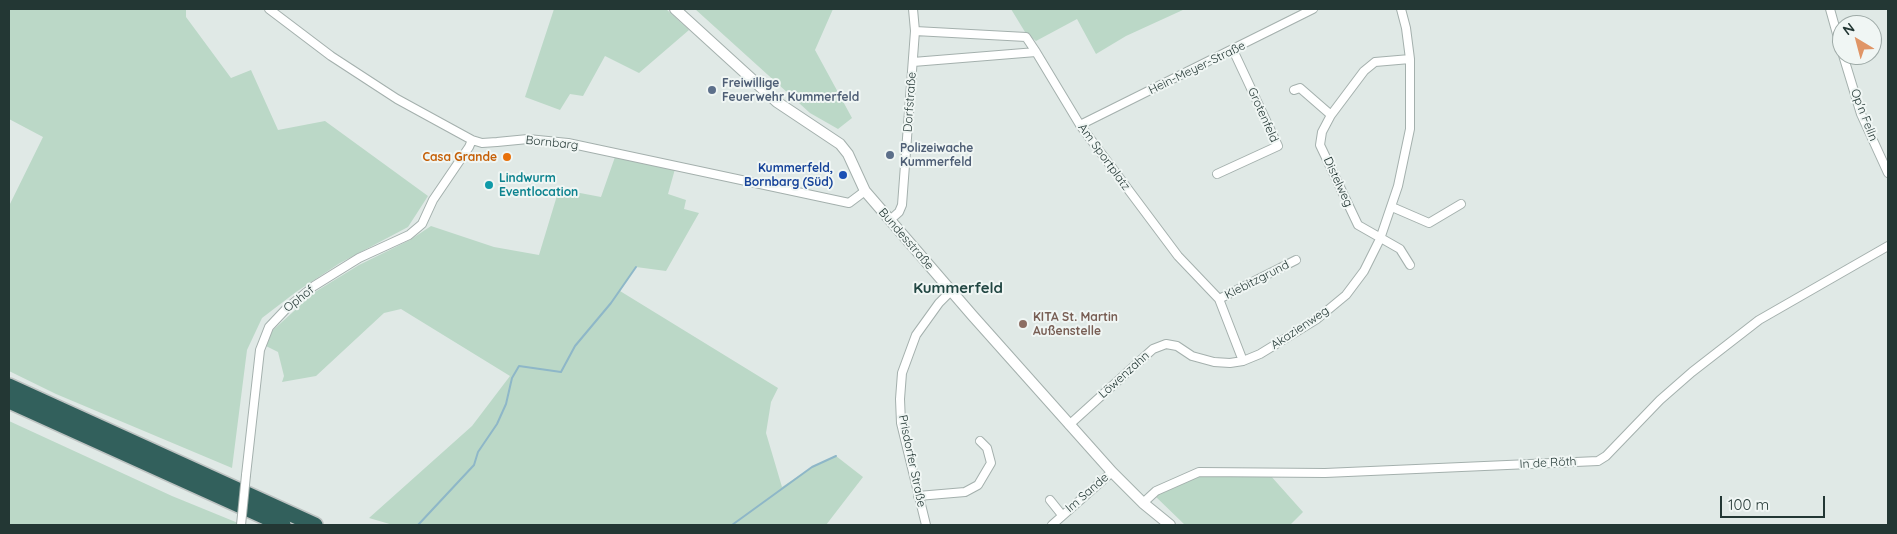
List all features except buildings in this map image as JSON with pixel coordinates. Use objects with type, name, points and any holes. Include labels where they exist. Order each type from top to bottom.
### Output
[{"type":"highway","points":[[9,386],[316,525]]},
{"type":"highway","points":[[9,401],[283,525]]},
{"type":"street","name":"Bornbarg","points":[[269,9],[345,66],[397,99],[472,140],[490,142],[528,139],[568,143],[849,203],[864,191]]},
{"type":"street","name":"Bundesstraße","points":[[675,9],[777,102],[840,144],[848,154],[864,191],[1112,472],[1143,503],[1170,525]]},
{"type":"street","name":"Dorfstraße","points":[[890,220],[899,212],[902,205],[915,31],[913,9]]},
{"type":"street","name":"Hein-Meyer-Straße","points":[[1080,125],[1314,9]]},
{"type":"street","name":"Akazienweg","points":[[1243,361],[1260,354],[1317,318],[1346,295],[1364,271],[1380,239],[1392,207],[1410,129],[1410,59],[1406,28],[1401,9]]},
{"type":"street","name":"Am Sportplatz","points":[[915,31],[1026,37],[1080,125],[1178,256],[1219,300],[1243,361]]},
{"type":"street","name":"Grotenfeld","points":[[1217,174],[1278,146],[1233,50]]},
{"type":"street","points":[[913,62],[1036,52]]},
{"type":"street","name":"Distelweg","points":[[1410,59],[1375,62],[1364,71],[1331,115],[1322,132],[1320,145],[1358,226],[1400,249],[1410,265]]},
{"type":"street","name":"Op'n Felln","points":[[1846,65],[1861,114],[1888,174]]},
{"type":"street","points":[[1300,88],[1331,115]]},
{"type":"street","name":"Ophof","points":[[241,525],[260,350],[269,327],[281,314],[314,286],[359,258],[409,235],[422,224],[433,200],[472,140]]},
{"type":"street","points":[[1392,207],[1429,222],[1461,204]]},
{"type":"street","name":"In de Röth","points":[[1143,503],[1156,491],[1200,472],[1325,473],[1598,461],[1606,456],[1660,400],[1692,372],[1760,320],[1888,246]]},
{"type":"street","name":"Kiebitzgrund","points":[[1219,300],[1296,260]]},
{"type":"street","name":"Prisdorfer Straße","points":[[926,525],[901,423],[902,373],[916,335],[938,303],[951,291]]},
{"type":"street","name":"Löwenzahn","points":[[1070,425],[1132,366],[1153,349],[1166,344],[1177,346],[1192,356],[1214,362],[1230,364],[1243,361]]},
{"type":"street","points":[[918,496],[966,492],[978,485],[991,463],[987,448],[980,441]]},
{"type":"street","name":"Im Sande","points":[[1052,525],[1112,472]]},
{"type":"street","name":"Im Sande","points":[[1050,500],[1062,515]]},
{"type":"green space","points":[[9,9],[186,9],[186,17],[231,78],[251,70],[278,130],[325,121],[428,196],[408,227],[340,263],[296,292],[262,318],[247,350],[232,468],[56,394],[9,371],[9,206],[43,137],[9,119]]},
{"type":"green space","points":[[554,9],[666,9],[689,30],[639,73],[605,56],[583,96],[570,94],[560,110],[525,97]]},
{"type":"green space","points":[[695,9],[833,9],[815,50],[852,118],[838,129],[810,113]]},
{"type":"green space","points":[[1011,9],[1185,9],[1126,36],[1096,54],[1077,19],[1036,41],[1025,32]]},
{"type":"green space","points":[[615,157],[675,169],[668,194],[686,200],[684,209],[699,213],[666,271],[636,267],[620,291],[778,388],[771,402],[766,433],[782,487],[812,467],[836,456],[863,477],[826,525],[393,525],[369,518],[472,426],[510,376],[401,309],[384,313],[316,376],[282,382],[284,376],[278,352],[266,346],[272,331],[315,292],[359,265],[410,240],[431,226],[494,247],[539,255],[559,189],[601,197]]},
{"type":"green space","points":[[9,421],[172,496],[243,525],[9,525]]},
{"type":"green space","points":[[1200,475],[1270,475],[1303,512],[1290,525],[1185,525],[1155,496]]},
{"type":"waterway","points":[[418,525],[474,465],[478,452],[497,424],[506,404],[512,378],[519,366],[561,372],[575,346],[611,303],[636,267]]},
{"type":"waterway","points":[[732,525],[812,467],[836,456]]},
{"type":"place","name":"Freiwillige Feuerwehr Kummerfeld","points":[[712,90]]},
{"type":"place","name":"Polizeiwache Kummerfeld","points":[[890,155]]},
{"type":"place","name":"Casa Grande","points":[[507,157]]},
{"type":"place","name":"Kummerfeld, Bornbarg (Süd)","points":[[843,175]]},
{"type":"place","name":"Lindwurm Eventlocation","points":[[489,185]]},
{"type":"place","name":"KITA St. Martin Außenstelle","points":[[1023,324]]},
{"type":"district","name":"Kummerfeld","points":[[958,288]]}]
